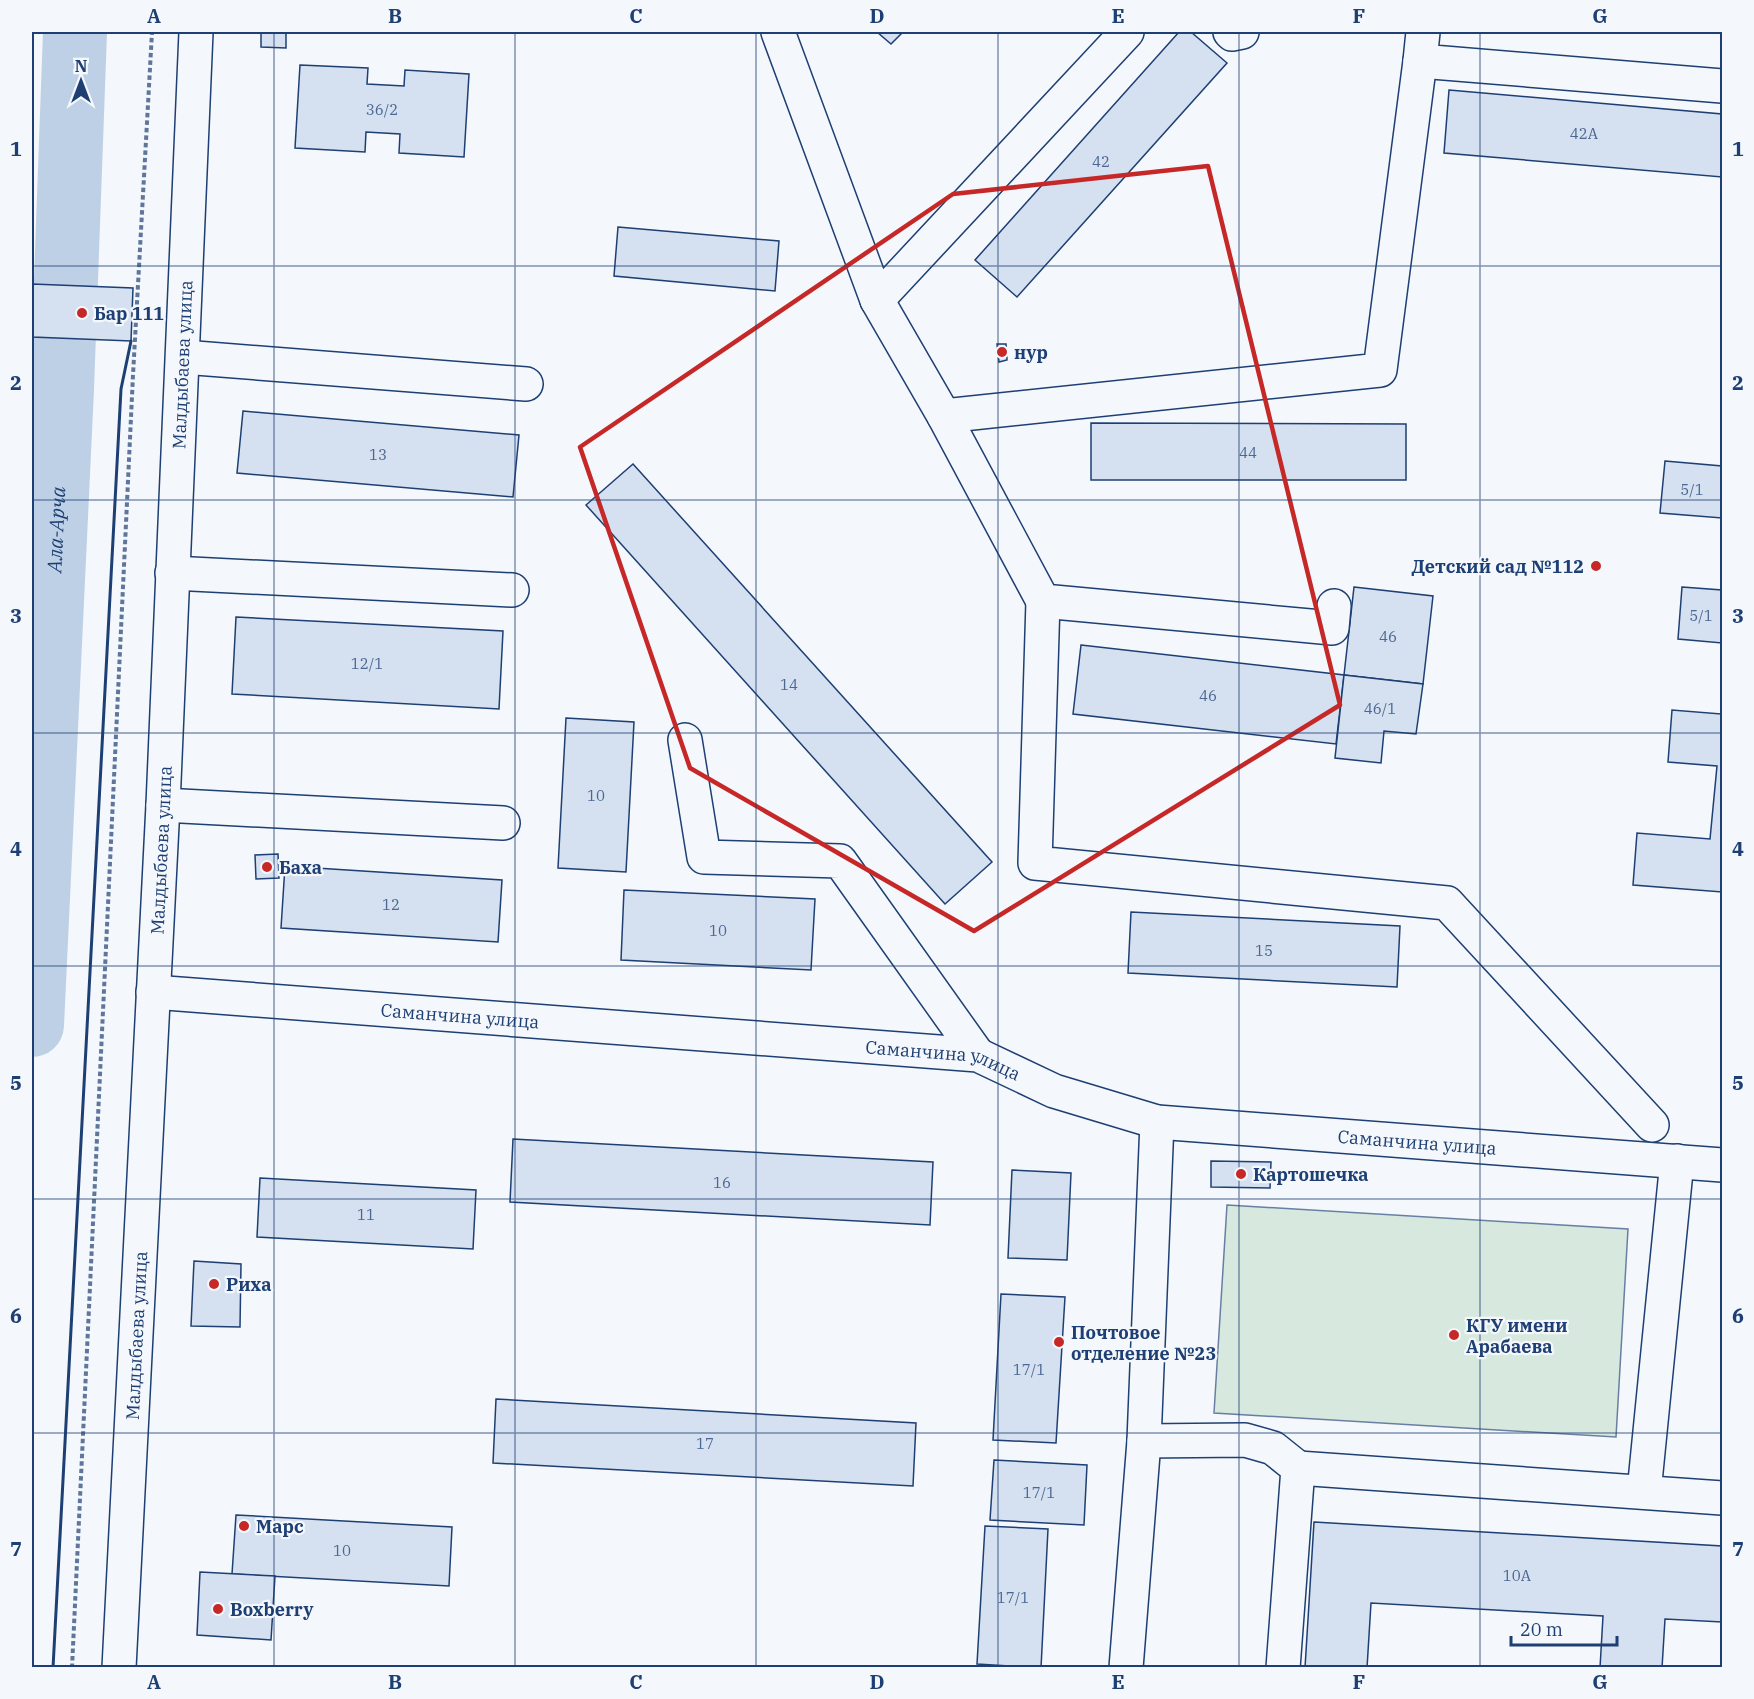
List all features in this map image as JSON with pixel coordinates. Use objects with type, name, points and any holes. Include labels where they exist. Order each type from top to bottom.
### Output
[{"type":"street","name":"Малдыбаева улица","points":[[119,1668],[163,805],[196,32]]},
{"type":"street","points":[[778,32],[877,300],[944,416],[1043,600],[1035,863],[1448,903],[1652,1125]]},
{"type":"street","points":[[877,300],[1127,32]]},
{"type":"street","points":[[1230,32],[1232,34],[1242,32]]},
{"type":"street","points":[[944,416],[1380,370],[1422,46],[1722,86]]},
{"type":"street","points":[[183,357],[526,384]]},
{"type":"street","points":[[172,573],[512,590]]},
{"type":"street","points":[[1043,600],[1332,628],[1334,606]]},
{"type":"street","points":[[685,740],[704,857],[840,861],[978,1055]]},
{"type":"street","points":[[163,805],[503,823]]},
{"type":"street","name":"Саманчина улица","points":[[153,992],[978,1055],[1054,1091],[1156,1122],[1722,1165]]},
{"type":"street","points":[[1126,1668],[1144,1440],[1156,1122]]},
{"type":"street","points":[[1644,1492],[1677,1161]]},
{"type":"street","points":[[1144,1440],[1245,1440],[1273,1448],[1298,1468],[1722,1498]]},
{"type":"street","points":[[1283,1668],[1298,1468]]},
{"type":"path","points":[[72,1668],[132,399],[152,32]]},
{"type":"highlighted area","points":[[1208,166],[1340,705],[974,931],[690,768],[580,447],[953,194]]},
{"type":"shaded area","points":[[1227,1205],[1628,1229],[1616,1437],[1214,1413]]},
{"type":"building","points":[[261,32],[286,32],[286,48],[261,47]]},
{"type":"building","points":[[877,32],[903,32],[891,44]]},
{"type":"building","points":[[1179,32],[1191,32],[1227,63],[1017,297],[975,260]]},
{"type":"building","points":[[300,65],[368,68],[367,84],[404,86],[405,70],[469,74],[464,157],[399,153],[400,134],[366,132],[365,152],[295,148]]},
{"type":"building","points":[[1449,90],[1722,114],[1722,177],[1444,153]]},
{"type":"building","points":[[618,227],[779,241],[775,291],[614,276]]},
{"type":"building","name":"Бар 111","points":[[32,284],[133,288],[131,341],[32,337]]},
{"type":"building","name":"нур","points":[[997,344],[1006,344],[1007,360],[999,362]]},
{"type":"building","points":[[243,411],[519,435],[513,497],[237,473]]},
{"type":"building","points":[[1091,423],[1406,424],[1406,480],[1091,480]]},
{"type":"building","points":[[1665,461],[1722,466],[1722,518],[1660,513]]},
{"type":"building","points":[[633,464],[992,862],[945,904],[586,505]]},
{"type":"building","points":[[1354,587],[1433,596],[1423,684],[1344,675]]},
{"type":"building","points":[[1682,587],[1722,590],[1722,643],[1678,639]]},
{"type":"building","points":[[236,617],[503,631],[499,709],[232,694]]},
{"type":"building","points":[[1081,645],[1344,675],[1336,744],[1073,714]]},
{"type":"building","points":[[1344,675],[1423,684],[1416,734],[1384,731],[1381,763],[1335,758]]},
{"type":"building","points":[[1722,695],[1722,892],[1633,885],[1637,833],[1710,839],[1717,766],[1668,762],[1672,710],[1721,714]]},
{"type":"building","points":[[566,718],[634,722],[626,872],[558,868]]},
{"type":"building","name":"Баха","points":[[278,854],[279,878],[256,879],[255,855]]},
{"type":"building","points":[[285,866],[502,880],[498,942],[281,928]]},
{"type":"building","points":[[624,890],[815,899],[811,970],[621,960]]},
{"type":"building","points":[[1131,912],[1400,926],[1397,987],[1128,973]]},
{"type":"building","points":[[513,1139],[933,1162],[930,1225],[510,1202]]},
{"type":"building","name":"Картошечка","points":[[1211,1161],[1271,1162],[1270,1188],[1211,1187]]},
{"type":"building","points":[[1012,1170],[1071,1173],[1067,1260],[1008,1258]]},
{"type":"building","points":[[260,1178],[476,1190],[473,1249],[257,1237]]},
{"type":"building","points":[[194,1261],[241,1264],[240,1327],[191,1326]]},
{"type":"building","points":[[1001,1294],[1065,1297],[1056,1443],[993,1440]]},
{"type":"building","points":[[496,1399],[916,1423],[913,1486],[493,1463]]},
{"type":"building","points":[[994,1460],[1087,1465],[1084,1525],[990,1520]]},
{"type":"building","points":[[236,1515],[452,1527],[449,1586],[232,1574]]},
{"type":"building","points":[[1314,1522],[1722,1546],[1722,1622],[1665,1619],[1662,1668],[1600,1668],[1603,1616],[1371,1603],[1367,1668],[1305,1668]]},
{"type":"building","points":[[985,1526],[1048,1529],[1041,1668],[977,1664]]},
{"type":"building","points":[[200,1572],[275,1576],[271,1640],[197,1635]]},
{"type":"waterway","name":"Ала-Арча","points":[[32,1025],[62,389],[75,32]]},
{"type":"wall","points":[[53,1668],[121,389],[131,341]]},
{"type":"place","name":"Бар 111","points":[[82,313]]},
{"type":"place","name":"нур","points":[[1002,352]]},
{"type":"place","name":"Детский сад №112","points":[[1596,566]]},
{"type":"place","name":"Баха","points":[[267,867]]},
{"type":"place","name":"Картошечка","points":[[1241,1174]]},
{"type":"place","name":"Риха","points":[[214,1284]]},
{"type":"place","name":"КГУ имени Арабаева","points":[[1454,1335]]},
{"type":"place","name":"Почтовое отделение №23","points":[[1059,1342]]},
{"type":"place","name":"Марс","points":[[244,1526]]},
{"type":"place","name":"Boxberry","points":[[218,1609]]}]
